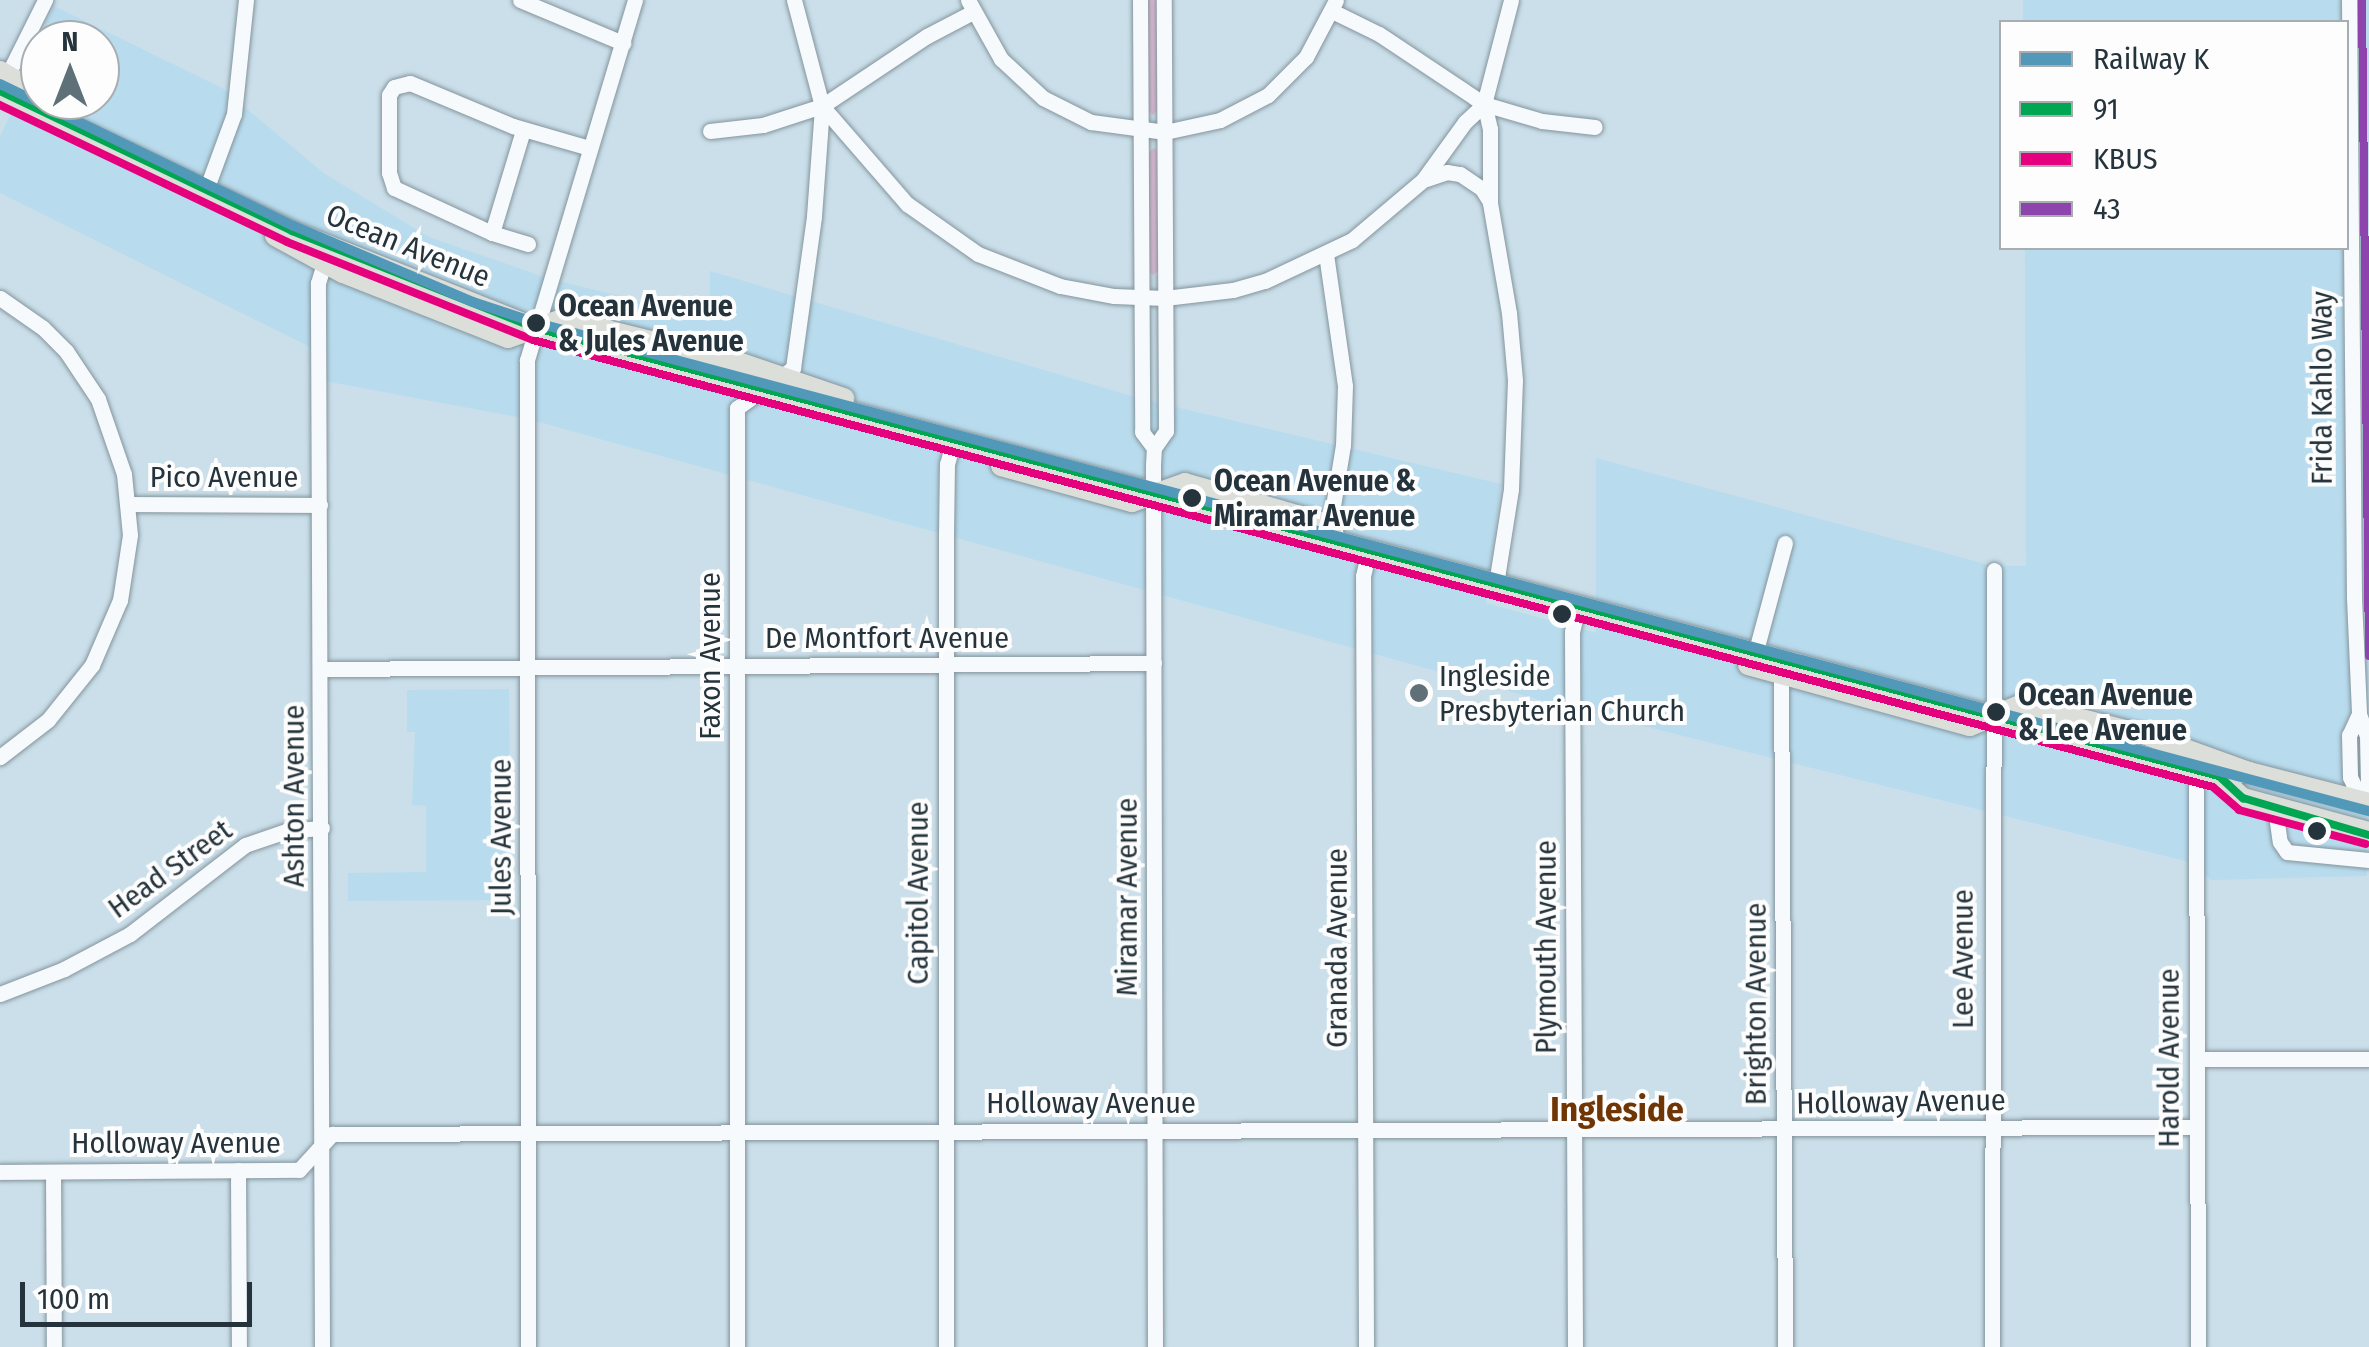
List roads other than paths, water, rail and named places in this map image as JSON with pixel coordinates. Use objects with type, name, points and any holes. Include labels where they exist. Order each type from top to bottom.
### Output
[{"type":"main road","name":"Ocean Avenue","points":[[2,82],[72,125],[258,215],[276,236],[326,255],[418,306],[508,338],[536,328],[773,382],[864,416],[954,440],[972,457],[1132,502],[1185,483],[1321,522],[1337,541],[1756,654],[1781,669]]},
{"type":"main road","name":"Ocean Avenue","points":[[68,120],[72,125]]},
{"type":"main road","name":"Ocean Avenue","points":[[1702,640],[1738,662],[1993,717],[2220,776],[2249,772]]},
{"type":"main road","name":"Ocean Avenue","points":[[1993,717],[2022,704],[2149,736],[2365,819]]},
{"type":"main road","name":"Ocean Avenue","points":[[2220,776],[2243,798],[2276,808],[2365,819]]},
{"type":"street","points":[[2,82],[45,0]]},
{"type":"street","points":[[206,190],[234,114],[246,0]]},
{"type":"street","points":[[520,0],[624,43]]},
{"type":"street","name":"Jules Avenue","points":[[528,1347],[527,360],[635,0]]},
{"type":"street","name":"Faxon Avenue","points":[[737,1347],[737,408],[794,368],[814,216],[822,106],[794,0]]},
{"type":"street","name":"Miramar Avenue","points":[[1140,0],[1166,298],[1166,431],[1154,448],[1155,1347]]},
{"type":"street","name":"Miramar Avenue","points":[[1154,448],[1142,432],[1141,298],[1164,0]]},
{"type":"street","points":[[1496,584],[1511,488],[1514,380],[1509,314],[1490,203],[1490,129],[1484,104],[1511,0]]},
{"type":"street","name":"Frida Kahlo Way","points":[[2349,0],[2354,598],[2359,707],[2349,735],[2350,778],[2365,819]]},
{"type":"street","points":[[710,131],[763,125],[822,106],[971,6],[1001,59],[1043,98],[1091,122],[1153,131],[1220,120],[1268,95],[1306,56],[1334,5],[1484,104],[1542,121],[1595,127]]},
{"type":"street","points":[[528,244],[492,233],[394,188],[389,173],[390,95],[400,83],[410,83],[523,130],[588,148]]},
{"type":"street","points":[[822,106],[884,182],[965,246],[1046,282],[1086,292],[1166,298],[1234,290],[1326,254],[1378,220],[1422,180],[1464,122],[1484,104]]},
{"type":"street","points":[[492,233],[523,130]]},
{"type":"street","points":[[1422,180],[1447,172],[1460,174],[1482,188],[1490,203]]},
{"type":"street","points":[[1326,254],[1345,386],[1343,445],[1332,512],[1337,541]]},
{"type":"street","name":"Ashton Avenue","points":[[322,1347],[318,283],[326,255]]},
{"type":"street","points":[[0,298],[43,328],[90,387],[117,448],[128,504],[127,566],[108,632],[72,694],[48,720],[0,757]]},
{"type":"street","name":"Capitol Avenue","points":[[946,1347],[947,464],[954,440]]},
{"type":"street","name":"Pico Avenue","points":[[128,504],[320,505]]},
{"type":"street","points":[[1756,654],[1786,543]]},
{"type":"street","name":"Granada Avenue","points":[[1366,1347],[1363,576],[1369,550]]},
{"type":"street","name":"Lee Avenue","points":[[1992,1347],[1993,717],[1997,688],[1994,570]]},
{"type":"street","name":"Plymouth Avenue","points":[[1575,1347],[1572,632],[1578,607]]},
{"type":"street","name":"De Montfort Avenue","points":[[321,669],[1154,664]]},
{"type":"street","name":"Brighton Avenue","points":[[1781,669],[1784,1347]]},
{"type":"street","name":"Harold Avenue","points":[[2196,770],[2198,1347]]},
{"type":"street","points":[[2276,808],[2280,842],[2287,852],[2369,860]]},
{"type":"street","points":[[2348,858],[2365,819]]},
{"type":"street","name":"Head Street","points":[[0,994],[64,969],[130,934],[245,845],[286,830],[322,828]]},
{"type":"street","points":[[2197,1059],[2369,1058]]},
{"type":"street","name":"Holloway Avenue","points":[[0,1172],[299,1170],[332,1134],[2197,1127]]},
{"type":"street","points":[[238,1170],[239,1347]]},
{"type":"street","points":[[53,1172],[54,1347]]},
{"type":"rail line","name":"K","points":[[0,84],[294,226],[473,302],[537,323],[2369,811]]},
{"type":"place","name":"Ocean Avenue & Jules Avenue","points":[[536,323]]},
{"type":"place","name":"Ocean Avenue & Miramar Avenue","points":[[1192,498]]},
{"type":"place","name":"Ingleside Presbyterian Church","points":[[1419,693]]},
{"type":"place","name":"Ocean Avenue & Lee Avenue","points":[[1996,712]]},
{"type":"district","name":"Ingleside","points":[[1617,1109]]}]
